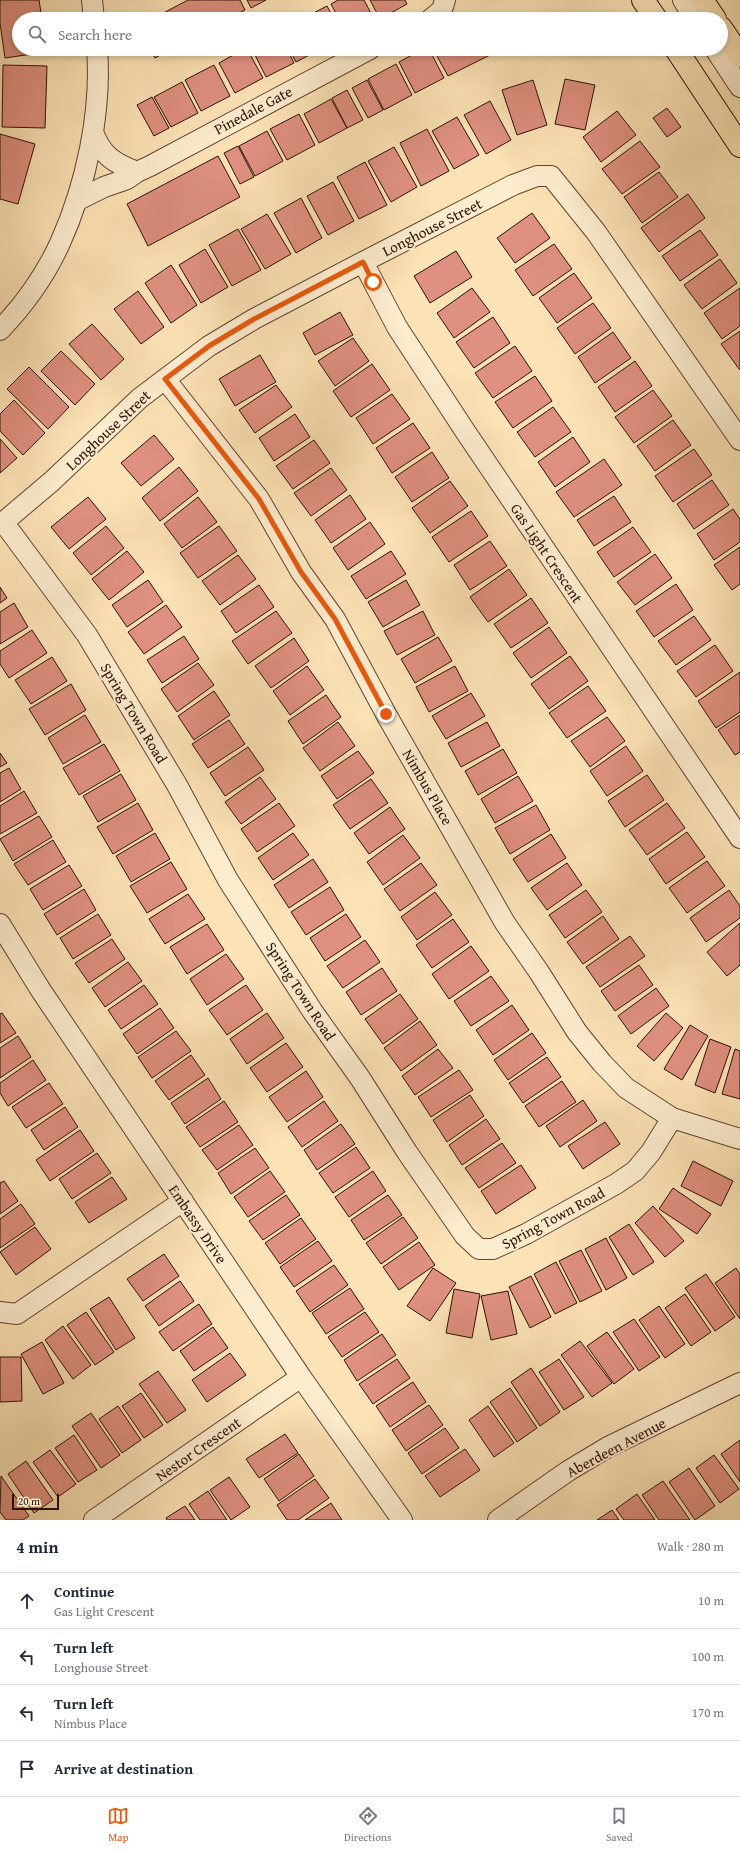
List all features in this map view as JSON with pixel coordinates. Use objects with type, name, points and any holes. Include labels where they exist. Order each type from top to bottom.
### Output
[{"type":"main road","points":[[643,0],[651,12]]},
{"type":"main road","points":[[702,0],[710,12]]},
{"type":"main road","points":[[728,38],[740,56]]},
{"type":"main road","points":[[681,56],[740,146]]},
{"type":"street","points":[[92,0],[93,12]]},
{"type":"street","points":[[440,12],[442,10],[444,0]]},
{"type":"street","points":[[683,0],[691,12]]},
{"type":"street","points":[[0,330],[10,320],[46,269],[60,243],[76,201],[93,132],[98,69],[97,56]]},
{"type":"street","name":"Pinedale Gate","points":[[76,201],[104,187],[127,179],[137,172],[357,56]]},
{"type":"street","points":[[720,56],[740,87]]},
{"type":"street","points":[[93,132],[98,146],[108,157],[137,172]]},
{"type":"street","name":"Longhouse Street","points":[[2,524],[51,482],[140,398],[209,346],[254,319],[363,262],[513,186],[537,176],[551,176],[596,232],[740,440]]},
{"type":"street","name":"Gas Light Crescent","points":[[363,262],[397,327],[456,418],[740,838]]},
{"type":"street","name":"Nimbus Place","points":[[165,379],[259,499],[301,572],[335,619],[386,714],[505,923],[539,972],[577,1032],[602,1063],[626,1088],[672,1118],[740,1139]]},
{"type":"street","name":"Spring Town Road","points":[[2,524],[87,635],[177,785],[228,880],[313,1012],[360,1078],[407,1152],[465,1236],[478,1249],[493,1249],[526,1234],[616,1184],[635,1171],[651,1152],[672,1118]]},
{"type":"street","name":"Embassy Drive","points":[[0,924],[40,989],[301,1377],[402,1520]]},
{"type":"street","points":[[0,1312],[16,1314],[48,1294],[183,1201]]},
{"type":"street","name":"Nestor Crescent","points":[[94,1520],[301,1377]]},
{"type":"street","name":"Aberdeen Avenue","points":[[498,1520],[568,1472],[608,1447],[740,1383]]},
{"type":"building","points":[[0,0],[39,0],[41,12],[12,12],[12,56],[19,56],[5,58],[0,23]]},
{"type":"building","points":[[188,0],[240,0],[245,10],[241,12],[165,12]]},
{"type":"building","points":[[247,0],[266,0],[251,8]]},
{"type":"building","points":[[338,0],[364,0],[370,12],[335,12],[331,4]]},
{"type":"building","points":[[370,0],[405,0],[407,4],[393,12],[376,12]]},
{"type":"building","points":[[327,6],[330,12],[315,12]]},
{"type":"building","points":[[232,56],[251,56],[263,78],[235,93],[219,63]]},
{"type":"building","points":[[256,56],[290,56],[294,63],[266,77]]},
{"type":"building","points":[[293,56],[307,56],[296,62]]},
{"type":"building","points":[[410,56],[433,56],[444,78],[415,93],[399,62]]},
{"type":"building","points":[[437,56],[488,56],[448,76]]},
{"type":"building","points":[[396,64],[412,95],[384,110],[368,79]]},
{"type":"building","points":[[3,65],[47,66],[45,128],[2,127]]},
{"type":"building","points":[[214,65],[230,96],[201,111],[185,80]]},
{"type":"building","points":[[565,79],[595,85],[585,130],[555,124]]},
{"type":"building","points":[[367,80],[383,110],[368,118],[352,88]]},
{"type":"building","points":[[533,80],[547,125],[517,135],[502,90]]},
{"type":"building","points":[[182,82],[198,113],[171,127],[154,97]]},
{"type":"building","points":[[347,90],[363,120],[347,128],[332,98]]},
{"type":"building","points":[[152,97],[169,128],[154,136],[137,105]]},
{"type":"building","points":[[331,99],[347,128],[319,143],[304,114]]},
{"type":"building","points":[[490,101],[511,140],[486,154],[464,115]]},
{"type":"building","points":[[667,108],[681,127],[667,137],[653,118]]},
{"type":"building","points":[[617,111],[636,135],[601,162],[583,137]]},
{"type":"building","points":[[299,114],[315,145],[287,160],[270,129]]},
{"type":"building","points":[[457,117],[479,155],[454,169],[432,131]]},
{"type":"building","points":[[427,129],[449,171],[421,186],[400,143]]},
{"type":"building","points":[[267,131],[283,161],[255,176],[239,146]]},
{"type":"building","points":[[0,134],[35,144],[18,204],[0,199]]},
{"type":"building","points":[[640,141],[660,167],[622,194],[602,169]]},
{"type":"building","points":[[238,146],[254,177],[240,184],[224,153]]},
{"type":"building","points":[[394,147],[417,187],[391,202],[368,161]]},
{"type":"building","points":[[218,156],[240,197],[148,246],[127,204]]},
{"type":"building","points":[[365,162],[387,205],[359,219],[337,177]]},
{"type":"building","points":[[659,172],[678,197],[642,223],[624,197]]},
{"type":"building","points":[[333,182],[354,221],[328,235],[307,196]]},
{"type":"building","points":[[688,194],[705,218],[659,252],[641,228]]},
{"type":"building","points":[[301,198],[322,238],[296,253],[274,213]]},
{"type":"building","points":[[532,213],[550,238],[515,263],[497,238]]},
{"type":"building","points":[[267,214],[291,254],[265,269],[241,229]]},
{"type":"building","points":[[238,229],[261,270],[232,286],[209,245]]},
{"type":"building","points":[[700,230],[718,255],[680,281],[662,256]]},
{"type":"building","points":[[554,244],[572,269],[533,296],[515,270]]},
{"type":"building","points":[[205,249],[228,287],[201,303],[179,265]]},
{"type":"building","points":[[456,251],[472,277],[430,303],[414,276]]},
{"type":"building","points":[[720,259],[737,283],[702,309],[684,285]]},
{"type":"building","points":[[171,265],[197,305],[171,323],[145,283]]},
{"type":"building","points":[[574,273],[592,298],[557,323],[539,298]]},
{"type":"building","points":[[472,288],[490,312],[454,338],[437,313]]},
{"type":"building","points":[[740,288],[740,326],[722,339],[704,313]]},
{"type":"building","points":[[138,291],[164,327],[141,344],[114,309]]},
{"type":"building","points":[[593,303],[611,328],[575,354],[557,328]]},
{"type":"building","points":[[340,312],[353,335],[315,355],[303,333]]},
{"type":"building","points":[[493,317],[510,343],[474,368],[456,342]]},
{"type":"building","points":[[92,324],[124,359],[101,380],[69,344]]},
{"type":"building","points":[[740,331],[740,369],[739,369],[721,344]]},
{"type":"building","points":[[613,332],[631,358],[595,383],[578,357]]},
{"type":"building","points":[[353,338],[369,361],[335,386],[318,361]]},
{"type":"building","points":[[515,346],[532,371],[493,398],[475,373]]},
{"type":"building","points":[[61,351],[95,384],[75,405],[41,371]]},
{"type":"building","points":[[260,355],[276,382],[235,406],[219,379]]},
{"type":"building","points":[[635,361],[652,386],[615,412],[598,387]]},
{"type":"building","points":[[372,364],[390,390],[351,417],[333,391]]},
{"type":"building","points":[[29,367],[69,407],[48,429],[7,389]]},
{"type":"building","points":[[535,376],[552,401],[513,428],[495,402]]},
{"type":"building","points":[[276,385],[292,407],[255,433],[239,410]]},
{"type":"building","points":[[653,390],[672,416],[634,443],[615,417]]},
{"type":"building","points":[[392,394],[410,419],[373,444],[356,418]]},
{"type":"building","points":[[14,400],[45,433],[23,455],[0,431],[0,414]]},
{"type":"building","points":[[553,407],[571,432],[535,457],[517,432]]},
{"type":"building","points":[[295,414],[310,437],[274,461],[259,438]]},
{"type":"building","points":[[673,420],[691,445],[655,471],[637,446]]},
{"type":"building","points":[[413,423],[430,448],[392,473],[376,448]]},
{"type":"building","points":[[154,435],[174,459],[141,486],[121,463]]},
{"type":"building","points":[[573,437],[590,462],[555,487],[538,462]]},
{"type":"building","points":[[0,439],[17,458],[0,473]]},
{"type":"building","points":[[314,440],[330,463],[293,489],[276,466]]},
{"type":"building","points":[[694,449],[712,475],[673,502],[655,476]]},
{"type":"building","points":[[432,452],[449,478],[412,502],[395,477]]},
{"type":"building","points":[[604,459],[622,485],[574,517],[556,492]]},
{"type":"building","points":[[179,467],[198,491],[160,521],[142,498]]},
{"type":"building","points":[[331,468],[347,490],[311,516],[294,493]]},
{"type":"building","points":[[712,480],[729,505],[694,529],[677,504]]},
{"type":"building","points":[[450,481],[468,506],[430,533],[412,508]]},
{"type":"building","points":[[350,495],[366,519],[331,543],[315,520]]},
{"type":"building","points":[[614,496],[631,522],[594,546],[577,520]]},
{"type":"building","points":[[88,497],[106,519],[69,549],[51,527]]},
{"type":"building","points":[[198,497],[217,522],[182,548],[164,524]]},
{"type":"building","points":[[733,509],[740,519],[740,542],[714,560],[697,534]]},
{"type":"building","points":[[471,511],[488,536],[449,562],[432,537]]},
{"type":"building","points":[[370,522],[385,544],[348,570],[333,548]]},
{"type":"building","points":[[106,526],[124,548],[91,575],[73,553]]},
{"type":"building","points":[[219,526],[237,551],[198,578],[180,553]]},
{"type":"building","points":[[633,527],[651,552],[614,577],[597,552]]},
{"type":"building","points":[[490,541],[507,566],[470,590],[454,565]]},
{"type":"building","points":[[740,547],[740,584],[732,590],[714,565]]},
{"type":"building","points":[[127,551],[144,572],[109,600],[92,579]]},
{"type":"building","points":[[391,551],[406,574],[366,599],[351,576]]},
{"type":"building","points":[[655,554],[672,578],[635,605],[617,582]]},
{"type":"building","points":[[238,555],[256,579],[220,605],[202,581]]},
{"type":"building","points":[[509,569],[527,595],[488,622],[470,597]]},
{"type":"building","points":[[148,580],[163,602],[127,627],[112,605]]},
{"type":"building","points":[[406,580],[420,605],[383,627],[368,602]]},
{"type":"building","points":[[676,584],[693,610],[654,637],[636,611]]},
{"type":"building","points":[[259,585],[274,607],[236,633],[221,611]]},
{"type":"building","points":[[0,587],[7,598],[0,603]]},
{"type":"building","points":[[531,598],[548,623],[511,648],[494,624]]},
{"type":"building","points":[[14,603],[28,627],[0,644],[0,612]]},
{"type":"building","points":[[166,605],[182,627],[144,654],[128,632]]},
{"type":"building","points":[[276,611],[292,633],[248,664],[232,641]]},
{"type":"building","points":[[423,611],[435,635],[397,655],[384,631]]},
{"type":"building","points":[[694,616],[711,640],[676,665],[658,641]]},
{"type":"building","points":[[549,627],[567,653],[531,678],[513,653]]},
{"type":"building","points":[[32,630],[47,653],[9,678],[0,664],[0,651]]},
{"type":"building","points":[[184,636],[199,659],[162,683],[147,660]]},
{"type":"building","points":[[438,637],[452,661],[415,683],[401,659]]},
{"type":"building","points":[[294,638],[309,661],[271,688],[255,666]]},
{"type":"building","points":[[715,645],[733,671],[696,697],[677,671]]},
{"type":"building","points":[[570,656],[588,681],[549,709],[531,684]]},
{"type":"building","points":[[52,657],[67,681],[31,704],[15,680]]},
{"type":"building","points":[[198,663],[214,685],[177,712],[161,689]]},
{"type":"building","points":[[307,666],[324,690],[290,715],[273,691]]},
{"type":"building","points":[[455,666],[468,691],[429,712],[416,687]]},
{"type":"building","points":[[740,672],[740,712],[716,728],[698,701]]},
{"type":"building","points":[[71,684],[86,710],[45,735],[29,709]]},
{"type":"building","points":[[588,686],[606,711],[567,738],[549,713]]},
{"type":"building","points":[[214,691],[230,715],[194,740],[178,716]]},
{"type":"building","points":[[471,693],[485,716],[446,739],[432,716]]},
{"type":"building","points":[[326,695],[341,717],[303,744],[288,721]]},
{"type":"building","points":[[85,715],[101,742],[63,764],[48,738]]},
{"type":"building","points":[[740,715],[740,752],[735,755],[718,730]]},
{"type":"building","points":[[607,717],[625,741],[590,767],[571,741]]},
{"type":"building","points":[[229,720],[245,744],[208,768],[192,744]]},
{"type":"building","points":[[338,722],[355,746],[320,771],[303,748]]},
{"type":"building","points":[[487,722],[500,746],[461,767],[448,743]]},
{"type":"building","points":[[104,744],[120,771],[79,795],[63,768]]},
{"type":"building","points":[[626,746],[643,771],[607,796],[590,771]]},
{"type":"building","points":[[248,747],[264,770],[225,796],[210,773]]},
{"type":"building","points":[[503,749],[517,773],[478,795],[465,771]]},
{"type":"building","points":[[358,751],[374,773],[337,799],[321,776]]},
{"type":"building","points":[[0,753],[7,763],[0,767]]},
{"type":"building","points":[[9,768],[21,789],[0,802],[0,773]]},
{"type":"building","points":[[121,774],[136,800],[98,822],[83,796]]},
{"type":"building","points":[[647,775],[664,800],[625,827],[608,801]]},
{"type":"building","points":[[518,776],[533,801],[495,823],[481,799]]},
{"type":"building","points":[[260,777],[276,799],[241,824],[225,802]]},
{"type":"building","points":[[371,779],[388,803],[350,829],[333,805]]},
{"type":"building","points":[[24,791],[37,813],[0,834],[0,806]]},
{"type":"building","points":[[138,803],[153,830],[113,854],[97,827]]},
{"type":"building","points":[[279,803],[295,826],[257,852],[241,829]]},
{"type":"building","points":[[667,803],[685,828],[647,855],[629,830]]},
{"type":"building","points":[[536,805],[550,830],[510,854],[495,828]]},
{"type":"building","points":[[390,807],[405,829],[369,854],[354,833]]},
{"type":"building","points":[[39,816],[52,837],[13,861],[0,839]]},
{"type":"building","points":[[687,832],[705,857],[666,884],[649,859]]},
{"type":"building","points":[[155,833],[170,859],[131,882],[116,856]]},
{"type":"building","points":[[293,833],[309,855],[273,880],[258,858]]},
{"type":"building","points":[[551,834],[566,858],[528,882],[513,859]]},
{"type":"building","points":[[403,835],[420,858],[383,885],[367,862]]},
{"type":"building","points":[[53,840],[66,862],[28,885],[14,864]]},
{"type":"building","points":[[313,859],[328,882],[289,908],[274,885]]},
{"type":"building","points":[[707,861],[725,886],[687,913],[669,888]]},
{"type":"building","points":[[171,862],[187,889],[147,913],[130,886]]},
{"type":"building","points":[[421,863],[437,885],[400,911],[384,889]]},
{"type":"building","points":[[567,863],[582,885],[547,910],[531,888]]},
{"type":"building","points":[[69,865],[82,886],[43,910],[30,889]]},
{"type":"building","points":[[330,887],[344,910],[306,935],[291,912]]},
{"type":"building","points":[[84,889],[96,910],[57,935],[44,914]]},
{"type":"building","points":[[586,890],[602,912],[565,938],[549,915]]},
{"type":"building","points":[[729,890],[740,906],[740,918],[706,942],[690,918]]},
{"type":"building","points":[[435,892],[452,915],[417,940],[401,917]]},
{"type":"building","points":[[188,894],[205,919],[165,944],[149,919]]},
{"type":"building","points":[[98,914],[111,935],[73,959],[60,938]]},
{"type":"building","points":[[346,914],[361,937],[325,961],[310,938]]},
{"type":"building","points":[[603,916],[619,939],[583,964],[567,942]]},
{"type":"building","points":[[453,919],[469,942],[432,968],[416,945]]},
{"type":"building","points":[[740,923],[740,965],[727,976],[707,952]]},
{"type":"building","points":[[207,924],[224,950],[187,974],[170,947]]},
{"type":"building","points":[[630,936],[645,956],[600,987],[586,967]]},
{"type":"building","points":[[112,939],[125,959],[89,983],[75,963]]},
{"type":"building","points":[[365,940],[380,962],[343,988],[327,966]]},
{"type":"building","points":[[471,946],[489,971],[449,999],[432,974]]},
{"type":"building","points":[[226,954],[244,979],[207,1005],[190,979]]},
{"type":"building","points":[[128,962],[142,981],[105,1007],[92,988]]},
{"type":"building","points":[[639,965],[653,985],[615,1011],[601,991]]},
{"type":"building","points":[[382,968],[397,991],[361,1015],[346,992]]},
{"type":"building","points":[[491,976],[509,1001],[471,1026],[454,1001]]},
{"type":"building","points":[[144,985],[158,1004],[121,1029],[108,1010]]},
{"type":"building","points":[[246,985],[263,1010],[227,1035],[209,1010]]},
{"type":"building","points":[[656,988],[669,1006],[631,1034],[618,1016]]},
{"type":"building","points":[[400,994],[418,1019],[383,1044],[365,1019]]},
{"type":"building","points":[[512,1005],[529,1030],[493,1055],[476,1030]]},
{"type":"building","points":[[160,1008],[174,1028],[137,1054],[123,1034]]},
{"type":"building","points":[[2,1013],[16,1033],[0,1043],[0,1014]]},
{"type":"building","points":[[267,1013],[284,1038],[247,1064],[230,1039]]},
{"type":"building","points":[[666,1013],[683,1028],[654,1061],[637,1046]]},
{"type":"building","points":[[420,1021],[437,1045],[401,1071],[384,1048]]},
{"type":"building","points":[[690,1025],[708,1036],[682,1080],[664,1069]]},
{"type":"building","points":[[176,1031],[191,1051],[152,1078],[138,1057]]},
{"type":"building","points":[[532,1033],[546,1053],[508,1080],[494,1060]]},
{"type":"building","points":[[18,1036],[31,1057],[0,1078],[0,1048]]},
{"type":"building","points":[[710,1039],[731,1047],[715,1093],[695,1085]]},
{"type":"building","points":[[286,1043],[303,1067],[267,1092],[250,1068]]},
{"type":"building","points":[[438,1049],[453,1068],[415,1095],[402,1076]]},
{"type":"building","points":[[735,1049],[740,1051],[740,1099],[722,1094]]},
{"type":"building","points":[[191,1055],[205,1075],[169,1100],[155,1081]]},
{"type":"building","points":[[547,1057],[561,1077],[523,1103],[509,1083]]},
{"type":"building","points":[[33,1060],[46,1080],[8,1106],[0,1093],[0,1083]]},
{"type":"building","points":[[459,1070],[473,1090],[431,1117],[418,1097]]},
{"type":"building","points":[[306,1071],[323,1097],[287,1122],[269,1097]]},
{"type":"building","points":[[208,1078],[221,1099],[185,1124],[171,1103]]},
{"type":"building","points":[[562,1081],[576,1102],[539,1127],[525,1106]]},
{"type":"building","points":[[49,1083],[63,1104],[26,1128],[12,1107]]},
{"type":"building","points":[[470,1095],[484,1116],[447,1142],[433,1120]]},
{"type":"building","points":[[583,1100],[597,1121],[560,1147],[546,1126]]},
{"type":"building","points":[[224,1101],[238,1122],[200,1147],[186,1127]]},
{"type":"building","points":[[324,1101],[338,1121],[302,1147],[288,1127]]},
{"type":"building","points":[[65,1107],[78,1127],[44,1150],[31,1130]]},
{"type":"building","points":[[486,1119],[500,1139],[462,1165],[449,1145]]},
{"type":"building","points":[[605,1122],[620,1144],[583,1169],[568,1146]]},
{"type":"building","points":[[341,1124],[355,1144],[317,1170],[304,1150]]},
{"type":"building","points":[[239,1125],[253,1145],[217,1170],[202,1150]]},
{"type":"building","points":[[80,1130],[94,1151],[50,1181],[36,1160]]},
{"type":"building","points":[[502,1143],[516,1163],[479,1188],[465,1168]]},
{"type":"building","points":[[356,1147],[370,1168],[333,1193],[319,1173]]},
{"type":"building","points":[[255,1148],[269,1168],[231,1194],[218,1173]]},
{"type":"building","points":[[97,1153],[111,1173],[72,1199],[59,1179]]},
{"type":"building","points":[[693,1161],[733,1181],[721,1206],[681,1186]]},
{"type":"building","points":[[521,1165],[536,1188],[496,1214],[481,1191]]},
{"type":"building","points":[[270,1171],[285,1192],[248,1217],[234,1197]]},
{"type":"building","points":[[373,1171],[386,1191],[349,1217],[335,1197]]},
{"type":"building","points":[[112,1177],[127,1199],[89,1223],[75,1202]]},
{"type":"building","points":[[4,1181],[18,1201],[0,1214],[0,1183]]},
{"type":"building","points":[[673,1188],[711,1214],[697,1234],[659,1209]]},
{"type":"building","points":[[286,1195],[300,1215],[263,1240],[249,1221]]},
{"type":"building","points":[[388,1195],[402,1215],[364,1240],[351,1220]]},
{"type":"building","points":[[21,1204],[35,1224],[0,1248],[0,1219]]},
{"type":"building","points":[[653,1206],[684,1241],[665,1257],[635,1223]]},
{"type":"building","points":[[403,1217],[418,1238],[381,1264],[366,1243]]},
{"type":"building","points":[[301,1218],[316,1239],[280,1264],[265,1243]]},
{"type":"building","points":[[629,1224],[654,1262],[633,1275],[609,1237]]},
{"type":"building","points":[[35,1227],[51,1249],[16,1275],[0,1252]]},
{"type":"building","points":[[606,1238],[627,1278],[606,1290],[585,1249]]},
{"type":"building","points":[[318,1241],[332,1261],[294,1287],[280,1267]]},
{"type":"building","points":[[419,1242],[435,1265],[399,1290],[383,1267]]},
{"type":"building","points":[[581,1250],[602,1291],[580,1302],[559,1261]]},
{"type":"building","points":[[164,1254],[179,1276],[143,1301],[127,1279]]},
{"type":"building","points":[[556,1262],[577,1303],[555,1314],[534,1274]]},
{"type":"building","points":[[334,1265],[348,1285],[310,1312],[296,1291]]},
{"type":"building","points":[[433,1268],[456,1283],[430,1321],[407,1306]]},
{"type":"building","points":[[736,1268],[740,1274],[740,1319],[715,1283]]},
{"type":"building","points":[[706,1274],[735,1317],[715,1331],[685,1288]]},
{"type":"building","points":[[531,1276],[551,1317],[530,1328],[509,1287]]},
{"type":"building","points":[[180,1281],[194,1301],[159,1326],[145,1306]]},
{"type":"building","points":[[350,1288],[364,1309],[326,1334],[312,1313]]},
{"type":"building","points":[[454,1289],[480,1294],[472,1338],[446,1333]]},
{"type":"building","points":[[508,1291],[517,1334],[491,1340],[481,1296]]},
{"type":"building","points":[[685,1294],[711,1332],[691,1346],[665,1308]]},
{"type":"building","points":[[109,1297],[135,1338],[116,1350],[90,1309]]},
{"type":"building","points":[[199,1304],[212,1324],[173,1351],[159,1332]]},
{"type":"building","points":[[659,1306],[685,1344],[665,1358],[639,1320]]},
{"type":"building","points":[[86,1312],[114,1352],[95,1365],[67,1325]]},
{"type":"building","points":[[365,1312],[379,1332],[342,1357],[328,1337]]},
{"type":"building","points":[[634,1319],[660,1357],[639,1371],[613,1332]]},
{"type":"building","points":[[63,1326],[91,1365],[73,1379],[45,1340]]},
{"type":"building","points":[[213,1327],[228,1348],[194,1371],[180,1351]]},
{"type":"building","points":[[607,1332],[634,1369],[614,1384],[587,1346]]},
{"type":"building","points":[[382,1334],[396,1355],[357,1381],[344,1360]]},
{"type":"building","points":[[580,1341],[612,1383],[592,1397],[561,1355]]},
{"type":"building","points":[[42,1342],[64,1383],[43,1394],[21,1354]]},
{"type":"building","points":[[230,1353],[246,1375],[207,1402],[192,1380]]},
{"type":"building","points":[[0,1357],[21,1357],[22,1401],[0,1402]]},
{"type":"building","points":[[397,1359],[410,1378],[373,1404],[359,1384]]},
{"type":"building","points":[[559,1359],[584,1397],[564,1410],[539,1372]]},
{"type":"building","points":[[531,1368],[560,1412],[540,1426],[511,1382]]},
{"type":"building","points":[[158,1371],[186,1410],[167,1423],[139,1384]]},
{"type":"building","points":[[413,1382],[426,1402],[390,1427],[376,1406]]},
{"type":"building","points":[[510,1388],[537,1428],[517,1442],[490,1402]]},
{"type":"building","points":[[141,1393],[163,1425],[144,1438],[122,1406]]},
{"type":"building","points":[[429,1405],[443,1425],[406,1451],[392,1430]]},
{"type":"building","points":[[118,1406],[141,1440],[122,1453],[99,1419]]},
{"type":"building","points":[[488,1406],[514,1443],[494,1457],[469,1420]]},
{"type":"building","points":[[91,1413],[120,1455],[101,1468],[72,1426]]},
{"type":"building","points":[[445,1428],[459,1448],[422,1474],[408,1453]]},
{"type":"building","points":[[285,1434],[298,1453],[259,1478],[246,1459]]},
{"type":"building","points":[[74,1435],[97,1470],[78,1482],[55,1448]]},
{"type":"building","points":[[740,1440],[740,1482],[721,1454]]},
{"type":"building","points":[[465,1449],[480,1470],[440,1497],[425,1476]]},
{"type":"building","points":[[50,1450],[76,1484],[58,1497],[33,1462]]},
{"type":"building","points":[[299,1454],[314,1476],[279,1501],[264,1479]]},
{"type":"building","points":[[714,1455],[739,1489],[720,1503],[696,1468]]},
{"type":"building","points":[[26,1461],[53,1500],[34,1513],[8,1474]]},
{"type":"building","points":[[689,1468],[715,1506],[695,1520],[669,1482]]},
{"type":"building","points":[[1,1476],[29,1516],[23,1520],[6,1520],[0,1512]]},
{"type":"building","points":[[229,1477],[250,1507],[231,1520],[210,1490]]},
{"type":"building","points":[[315,1479],[329,1498],[298,1520],[287,1520],[277,1505]]},
{"type":"building","points":[[663,1481],[690,1520],[659,1520],[642,1495]]},
{"type":"building","points":[[208,1491],[227,1520],[200,1520],[189,1504]]},
{"type":"building","points":[[637,1494],[655,1520],[624,1520],[616,1509]]},
{"type":"building","points":[[331,1503],[342,1520],[305,1520]]},
{"type":"building","points":[[185,1506],[195,1520],[167,1520],[166,1518]]},
{"type":"building","points":[[612,1510],[619,1520],[597,1520]]},
{"type":"route","points":[[373,282],[363,262],[254,319],[209,346],[165,379],[259,499],[301,572],[335,619],[386,714]]}]
